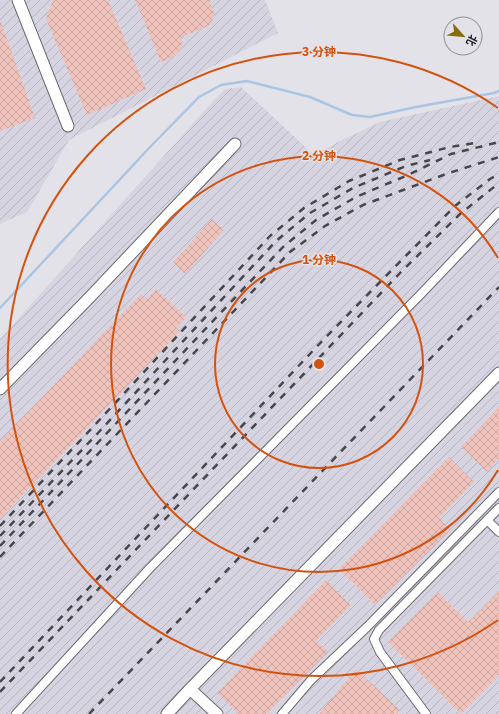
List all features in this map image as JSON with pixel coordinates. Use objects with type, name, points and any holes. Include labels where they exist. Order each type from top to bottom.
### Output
[{"type":"street","points":[[18,0],[68,126]]},
{"type":"street","points":[[0,388],[90,297],[235,144]]},
{"type":"street","points":[[16,714],[150,568],[421,294],[499,212]]},
{"type":"street","points":[[167,714],[499,373]]},
{"type":"street","points":[[282,714],[311,680],[367,627],[499,492]]},
{"type":"street","points":[[426,714],[380,652],[374,639],[378,630],[499,508]]},
{"type":"street","points":[[487,520],[499,532]]},
{"type":"street","points":[[190,689],[217,714]]},
{"type":"shaded area","points":[[0,0],[265,0],[278,33],[69,140],[27,212],[0,224]]},
{"type":"shaded area","points":[[241,87],[314,155],[380,122],[499,96],[499,714],[0,714],[0,339],[214,100],[225,89]]},
{"type":"building","points":[[53,0],[108,0],[146,89],[87,115],[46,19]]},
{"type":"building","points":[[135,0],[209,0],[214,16],[208,26],[181,37],[182,44],[180,51],[175,56],[161,62]]},
{"type":"building","points":[[1,22],[35,118],[0,131],[0,23]]},
{"type":"building","points":[[212,219],[224,230],[185,274],[173,262]]},
{"type":"building","points":[[156,289],[186,317],[176,328],[180,331],[0,519],[0,441],[141,294],[147,299]]},
{"type":"building","points":[[499,407],[499,459],[487,472],[461,447]]},
{"type":"building","points":[[449,457],[474,482],[439,518],[450,529],[375,605],[339,569]]},
{"type":"building","points":[[326,580],[351,605],[316,641],[328,651],[267,714],[239,714],[217,693]]},
{"type":"building","points":[[499,591],[499,676],[461,714],[388,642],[438,592],[468,622]]},
{"type":"building","points":[[356,669],[400,710],[397,714],[319,714]]},
{"type":"waterway","points":[[0,308],[151,146],[199,97],[221,85],[247,81],[310,97],[352,115],[370,117],[499,91]]},
{"type":"railway","points":[[0,546],[283,247],[316,220],[356,197],[408,175],[451,154],[499,142]]},
{"type":"railway","points":[[0,526],[270,236],[304,208],[349,181],[400,160],[450,147],[475,143]]},
{"type":"railway","points":[[0,557],[290,252],[325,226],[363,205],[446,174],[499,157]]},
{"type":"railway","points":[[0,536],[276,241],[310,213],[353,188],[406,166],[430,160]]},
{"type":"railway","points":[[0,682],[324,339],[455,206],[490,179],[499,174]]},
{"type":"railway","points":[[0,692],[401,272],[460,214],[499,183]]},
{"type":"railway","points":[[89,714],[499,287]]}]
